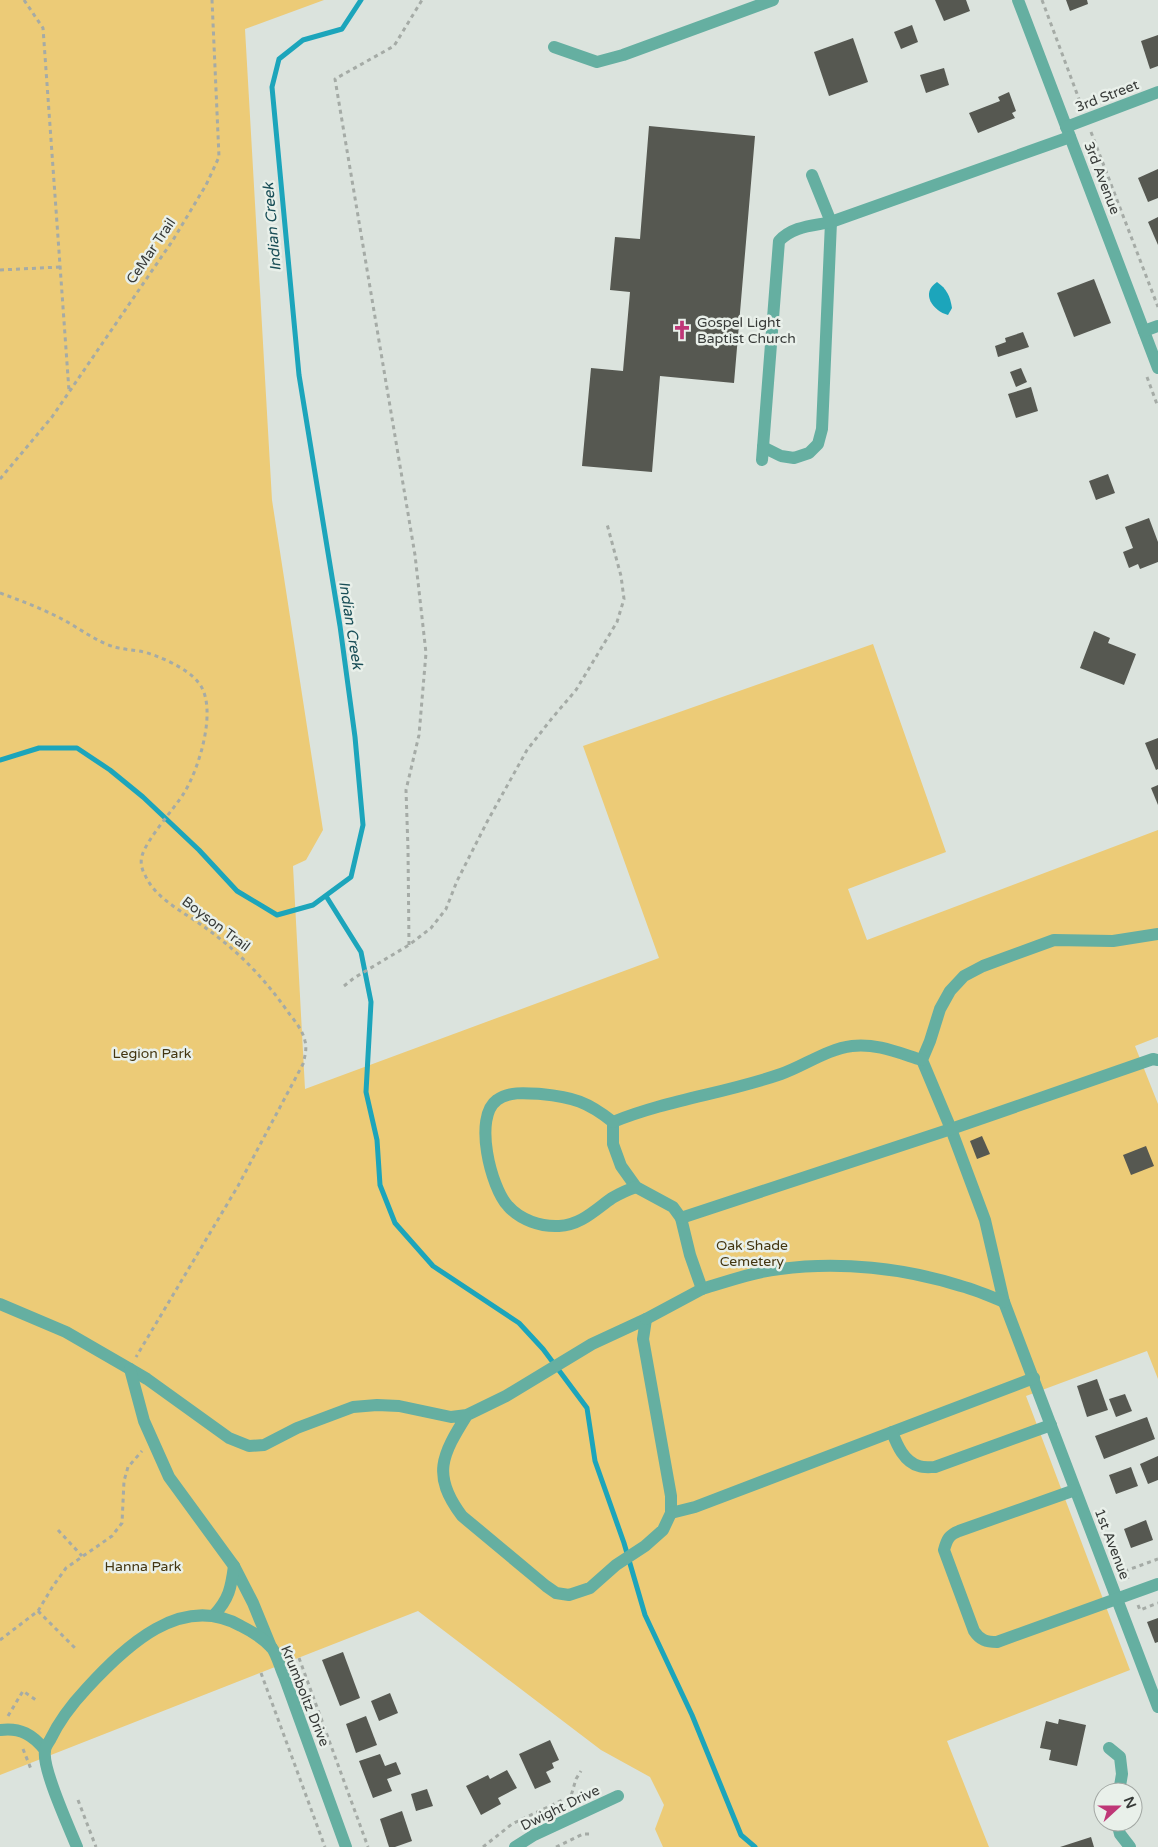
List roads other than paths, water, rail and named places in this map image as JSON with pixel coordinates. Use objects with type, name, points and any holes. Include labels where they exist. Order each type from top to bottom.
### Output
[{"type":"street","points":[[554,47],[598,62],[632,52],[773,0]]},
{"type":"street","name":"3rd Avenue","points":[[1018,0],[1158,368]]},
{"type":"street","name":"3rd Street","points":[[762,460],[779,241],[786,234],[796,228],[831,222],[1068,132],[1086,119],[1158,92]]},
{"type":"street","points":[[763,447],[781,456],[794,458],[809,453],[818,444],[822,429],[831,222],[812,175]]},
{"type":"street","points":[[1144,331],[1158,326]]},
{"type":"street","points":[[613,1122],[782,1073],[850,1046],[874,1046],[922,1060],[930,1042],[940,1009],[950,991],[964,976],[982,966],[1054,940],[1113,941],[1158,934]]},
{"type":"street","points":[[681,1218],[951,1129],[1153,1059],[1158,1060]]},
{"type":"street","name":"1st Avenue","points":[[922,1060],[951,1129],[985,1220],[1004,1302],[1158,1707]]},
{"type":"street","points":[[613,1122],[596,1108],[562,1096],[518,1093],[505,1095],[495,1101],[486,1122],[488,1156],[497,1191],[508,1207],[526,1220],[544,1226],[560,1226],[577,1223],[612,1198],[636,1187]]},
{"type":"street","points":[[613,1122],[613,1144],[621,1166],[636,1187],[673,1207],[681,1218],[690,1255],[702,1289]]},
{"type":"street","points":[[0,1304],[66,1332],[147,1379],[229,1438],[248,1446],[264,1445],[296,1428],[353,1406],[399,1406],[451,1417],[467,1415],[506,1396],[592,1344],[646,1319],[702,1289],[754,1274],[780,1269],[850,1266],[898,1271],[961,1286],[1004,1302]]},
{"type":"street","points":[[467,1415],[453,1437],[444,1459],[442,1475],[453,1505],[462,1516],[556,1593],[569,1595],[590,1588],[663,1530],[671,1513],[671,1496],[643,1339],[646,1319]]},
{"type":"street","points":[[130,1369],[144,1421],[169,1477],[234,1566],[272,1648]]},
{"type":"street","points":[[671,1513],[695,1507],[1034,1378]]},
{"type":"street","points":[[892,1432],[907,1459],[919,1466],[935,1467],[1050,1425]]},
{"type":"street","points":[[1075,1490],[959,1531],[952,1534],[946,1540],[944,1550],[974,1631],[979,1638],[988,1642],[997,1642],[1158,1584]]},
{"type":"street","points":[[214,1615],[225,1604],[232,1587],[234,1566]]},
{"type":"street","name":"Krumboltz Drive","points":[[44,1750],[56,1727],[72,1704],[109,1663],[160,1626],[171,1620],[202,1614],[214,1615],[233,1621],[272,1648],[346,1847]]},
{"type":"street","points":[[0,1730],[11,1728],[35,1738],[44,1750],[48,1774],[77,1847]]},
{"type":"street","points":[[1109,1748],[1120,1757],[1122,1774],[1121,1782]]},
{"type":"street","name":"Dwight Drive","points":[[515,1847],[534,1835],[618,1796]]},
{"type":"street","points":[[1120,1832],[1130,1847]]},
{"type":"water","points":[[937,282],[948,293],[952,308],[948,315],[933,306],[929,296],[929,291]]},
{"type":"waterway","name":"Indian Creek","points":[[0,760],[39,748],[77,748],[110,770],[143,797],[199,850],[237,891],[277,915],[313,905],[351,877],[363,825],[355,737],[340,626],[299,375],[272,87],[279,59],[303,40],[342,29],[361,0]]},
{"type":"waterway","points":[[326,896],[361,952],[371,1002],[366,1092],[377,1140],[380,1185],[395,1223],[433,1266],[519,1323],[543,1349],[587,1408],[595,1461],[624,1543],[645,1615],[692,1715],[741,1835],[755,1847]]},
{"type":"place","name":"Gospel Light Baptist Church","points":[[682,330]]},
{"type":"park label","name":"Legion Park","points":[[152,1053]]},
{"type":"park label","name":"Oak Shade Cemetery","points":[[752,1254]]},
{"type":"park label","name":"Hanna Park","points":[[143,1566]]}]
